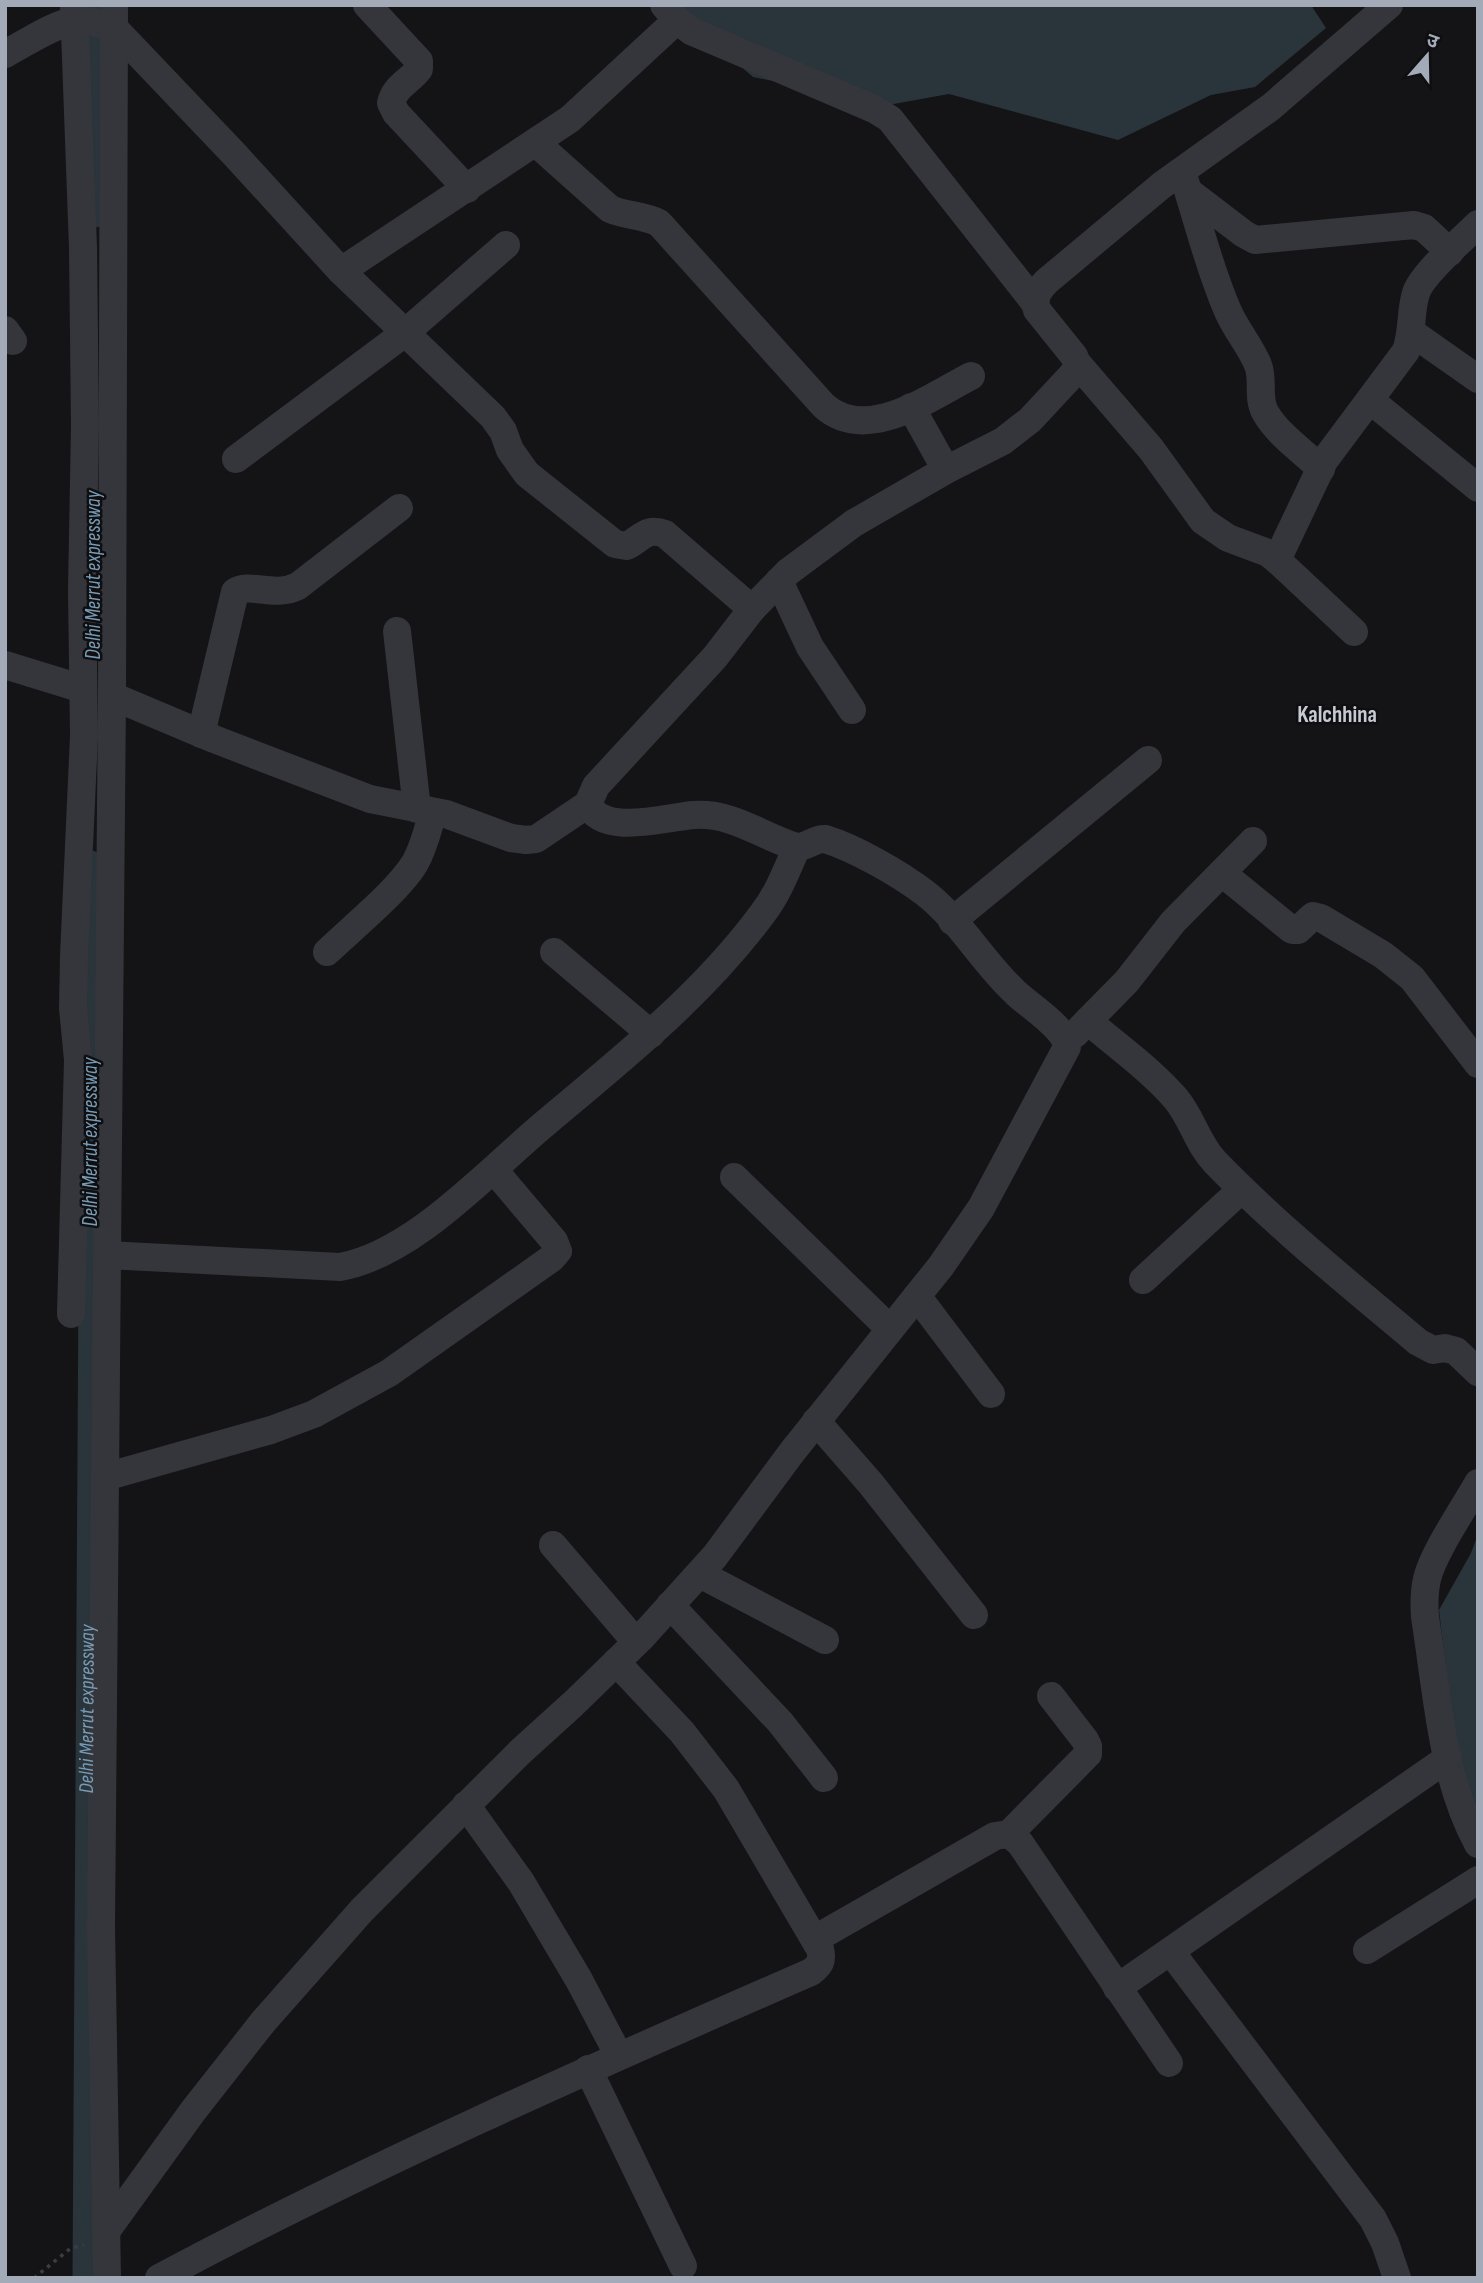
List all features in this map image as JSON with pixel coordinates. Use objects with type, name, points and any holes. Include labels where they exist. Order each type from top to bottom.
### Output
[{"type":"street","points":[[367,5],[419,61],[419,69],[413,77],[393,93],[391,103],[396,113],[467,189]]},
{"type":"street","points":[[1035,303],[1036,295],[1046,281],[1162,185],[1186,182],[1389,5]]},
{"type":"street","points":[[341,271],[570,119],[670,13],[691,31],[874,109],[890,119],[1035,303],[1037,310],[1077,363],[1151,449],[1203,520],[1228,538],[1277,559],[1354,632]]},
{"type":"street","points":[[5,54],[62,25],[94,17]]},
{"type":"street","points":[[94,17],[341,271],[493,417],[503,431],[510,450],[527,474],[615,544],[627,546],[646,532],[655,530],[665,534],[752,609]]},
{"type":"street","points":[[71,1314],[78,1060],[73,1008],[74,957],[84,736],[85,320],[94,17]]},
{"type":"street","points":[[94,17],[112,696],[101,1926],[107,2278]]},
{"type":"street","points":[[536,143],[610,209],[620,214],[650,218],[659,223],[833,414],[852,421],[886,417],[971,376]]},
{"type":"street","points":[[1186,182],[1233,226],[1255,240],[1414,225],[1424,228],[1450,252]]},
{"type":"street","points":[[1186,182],[1227,311],[1257,364],[1264,411],[1321,469]]},
{"type":"street","points":[[1277,559],[1330,452],[1406,351],[1418,288],[1478,225]]},
{"type":"street","points":[[236,458],[406,332],[506,245]]},
{"type":"street","points":[[1411,332],[1478,379]]},
{"type":"street","points":[[112,696],[201,734],[370,799],[465,821],[511,838],[536,839],[588,804],[596,786],[715,657],[752,609],[779,582],[822,545],[854,523],[946,470],[1003,442],[1071,376],[1077,369],[1077,363]]},
{"type":"street","points":[[1370,400],[1478,488]]},
{"type":"street","points":[[911,407],[946,470]]},
{"type":"street","points":[[201,734],[235,593],[244,588],[281,592],[298,586],[398,508]]},
{"type":"street","points":[[779,582],[810,647],[852,710]]},
{"type":"street","points":[[327,952],[397,885],[422,849],[425,811],[397,631]]},
{"type":"street","points":[[5,666],[83,688]]},
{"type":"street","points":[[952,921],[1148,760]]},
{"type":"street","points":[[588,804],[591,811],[601,818],[616,822],[635,823],[715,815],[797,847],[803,847],[820,838],[864,856],[925,894],[1014,992],[1056,1027],[1067,1041]]},
{"type":"street","points":[[107,2230],[193,2111],[263,2022],[362,1910],[466,1805],[616,1662],[700,1574],[816,1421],[917,1296],[981,1208],[1064,1055],[1067,1041],[1127,981],[1173,922],[1253,841]]},
{"type":"street","points":[[107,1255],[340,1267],[360,1264],[417,1232],[494,1170],[687,1000],[764,912],[797,847]]},
{"type":"street","points":[[1222,873],[1292,930],[1298,930],[1313,916],[1321,918],[1399,966],[1433,1003],[1478,1064]]},
{"type":"street","points":[[554,952],[651,1034]]},
{"type":"street","points":[[1088,1021],[1175,1097],[1191,1119],[1203,1149],[1320,1261],[1418,1342],[1433,1350],[1445,1348],[1457,1351],[1478,1372]]},
{"type":"street","points":[[105,1477],[271,1430],[314,1414],[389,1373],[552,1258],[558,1251],[554,1241],[494,1170]]},
{"type":"street","points":[[734,1177],[891,1329]]},
{"type":"street","points":[[1143,1280],[1242,1189]]},
{"type":"street","points":[[917,1296],[991,1394]]},
{"type":"street","points":[[816,1421],[871,1484],[974,1615]]},
{"type":"street","points":[[1478,1483],[1427,1576],[1424,1598],[1448,1758],[1456,1793],[1478,1844]]},
{"type":"street","points":[[553,1545],[636,1642]]},
{"type":"street","points":[[700,1574],[825,1640]]},
{"type":"street","points":[[670,1605],[780,1722],[824,1778]]},
{"type":"street","points":[[159,2278],[267,2221],[588,2069],[811,1972],[819,1966],[822,1958],[815,1939],[726,1789],[706,1760],[616,1662]]},
{"type":"street","points":[[815,1939],[995,1836],[1009,1833],[1088,1754],[1085,1740],[1051,1696]]},
{"type":"street","points":[[1117,1988],[1448,1758]]},
{"type":"street","points":[[466,1805],[521,1882],[579,1980],[619,2056]]},
{"type":"street","points":[[1009,1833],[1020,1843],[1169,2063]]},
{"type":"street","points":[[1367,1950],[1478,1880]]},
{"type":"street","points":[[1171,1952],[1373,2219],[1397,2278]]},
{"type":"street","points":[[588,2069],[683,2266]]},
{"type":"path","points":[[34,2278],[71,2248],[79,2245]]},
{"type":"shaded area","points":[[670,5],[1311,5],[1326,28],[1255,87],[1211,95],[1118,140],[949,94],[888,105],[753,77]]},
{"type":"shaded area","points":[[1478,1534],[1478,1823],[1461,1797],[1439,1610],[1471,1553]]},
{"type":"waterway","name":"Delhi Merrut expressway","points":[[95,217],[96,5]]},
{"type":"waterway","name":"Delhi Merrut expressway","points":[[90,1067],[91,861]]},
{"type":"waterway","name":"Delhi Merrut expressway","points":[[83,2278],[90,1120]]},
{"type":"district","name":"Kalchhina","points":[[1337,714]]}]
